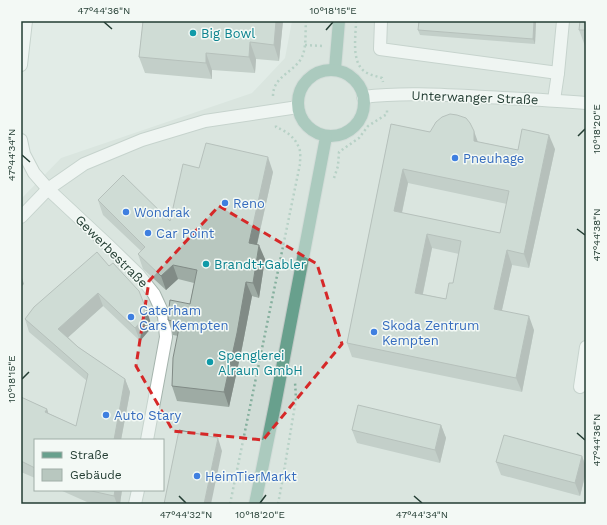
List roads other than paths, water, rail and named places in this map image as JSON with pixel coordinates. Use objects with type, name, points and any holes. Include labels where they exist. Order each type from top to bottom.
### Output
[{"type":"main road","points":[[335,69],[339,21]]},
{"type":"main road","points":[[335,69],[343,71],[357,82],[363,97],[364,104],[361,115],[354,127],[345,133],[335,136],[326,137],[312,131],[301,118],[298,106],[300,92],[303,86],[311,76],[320,70],[335,69]]},
{"type":"main road","points":[[254,504],[275,405],[326,137]]},
{"type":"street","points":[[21,65],[26,21]]},
{"type":"street","points":[[381,21],[380,49],[558,73]]},
{"type":"street","points":[[554,100],[563,21]]},
{"type":"street","name":"Unterwanger Straße","points":[[363,97],[385,94],[434,94],[586,103]]},
{"type":"street","points":[[21,217],[48,189],[84,164],[142,140],[205,121],[298,106]]},
{"type":"street","name":"Gewerbestraße","points":[[21,140],[24,154],[34,173],[48,189],[138,274],[154,294],[164,316],[166,336],[147,439]]},
{"type":"street","points":[[580,387],[586,347]]},
{"type":"street","points":[[135,504],[138,491]]},
{"type":"place","name":"Big Bowl","points":[[193,33]]},
{"type":"place","name":"Pneuhage","points":[[455,158]]},
{"type":"place","name":"Reno","points":[[225,203]]},
{"type":"place","name":"Wondrak","points":[[126,212]]},
{"type":"place","name":"Car Point","points":[[148,233]]},
{"type":"place","name":"Brandt+Gabler","points":[[206,264]]},
{"type":"place","name":"Caterham Cars Kempten","points":[[131,317]]},
{"type":"place","name":"Skoda Zentrum Kempten","points":[[374,332]]},
{"type":"place","name":"Spenglerei Alraun GmbH","points":[[210,362]]},
{"type":"place","name":"Auto Stary","points":[[106,415]]},
{"type":"place","name":"HeimTierMarkt","points":[[197,476]]}]
